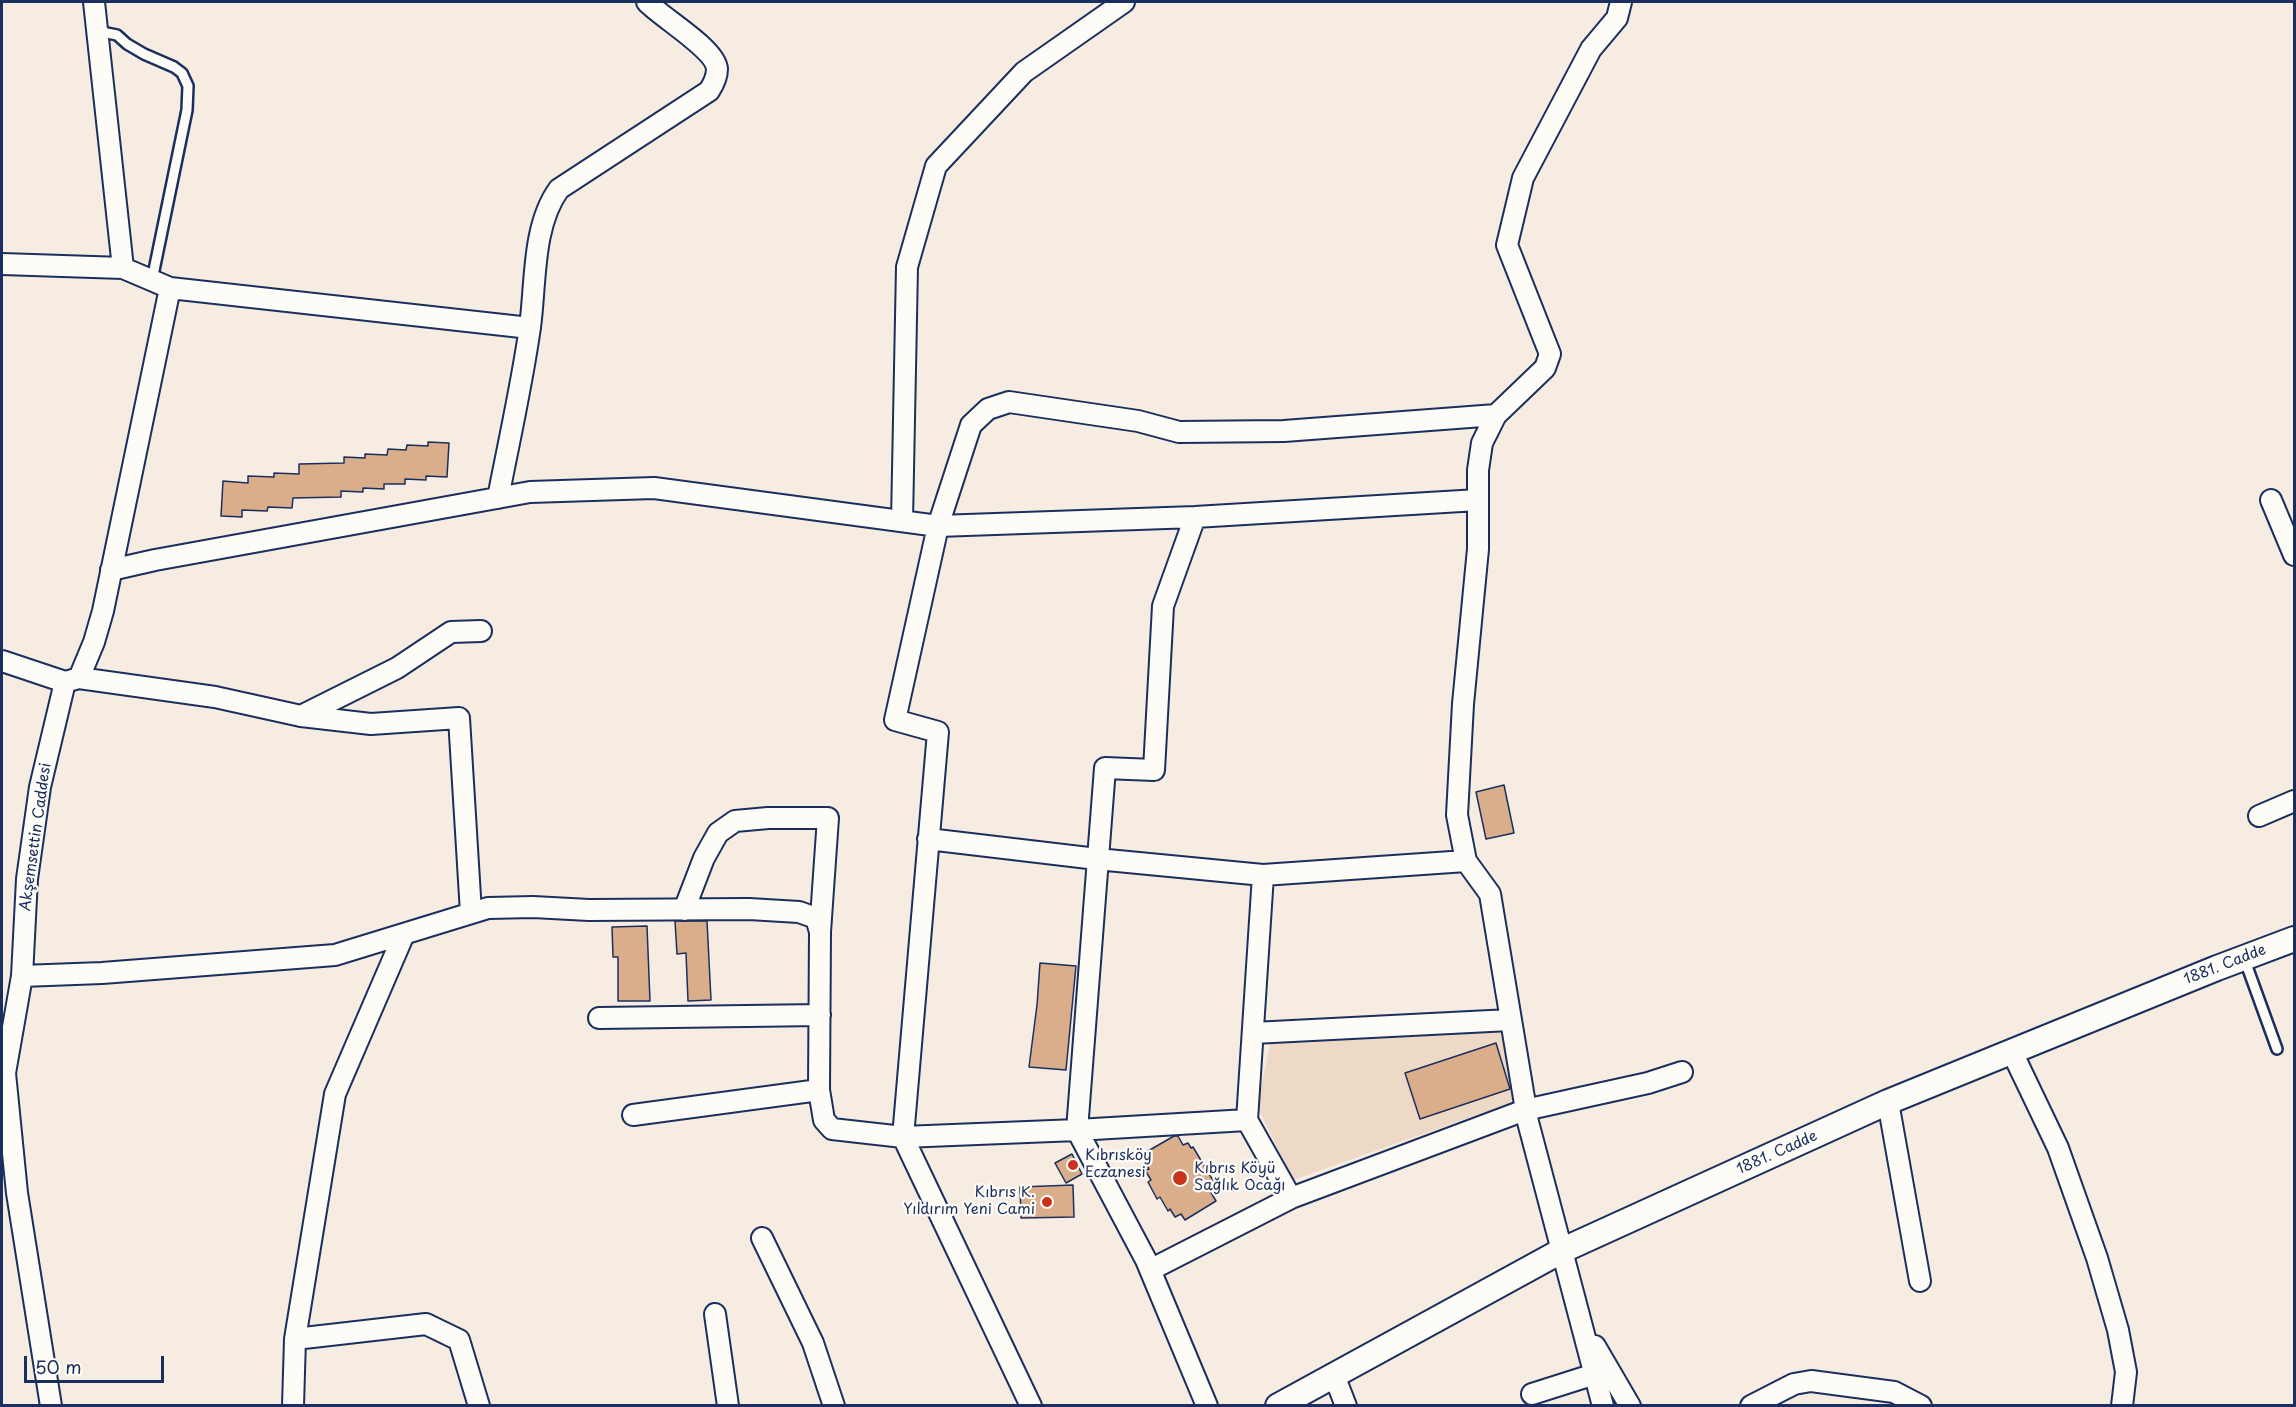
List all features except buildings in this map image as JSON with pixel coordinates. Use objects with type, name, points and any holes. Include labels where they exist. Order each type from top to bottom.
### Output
[{"type":"street","points":[[94,2],[123,268]]},
{"type":"street","points":[[498,498],[530,328],[541,227],[545,212],[559,189],[709,91],[715,80],[717,69],[706,50],[647,2]]},
{"type":"street","points":[[902,521],[907,267],[936,166],[1024,72],[1124,2]]},
{"type":"street","points":[[1603,1406],[1525,1110],[1490,894],[1466,861],[1457,815],[1463,704],[1478,549],[1478,470],[1482,443],[1497,415],[1545,368],[1550,354],[1507,245],[1523,178],[1591,49],[1617,18],[1620,2]]},
{"type":"street","points":[[2,264],[123,268],[161,284],[530,328]]},
{"type":"street","name":"Akşemsettin Caddesi","points":[[51,1406],[18,1193],[3,1074],[22,976],[27,879],[40,787],[72,680],[94,642],[103,611],[161,284]]},
{"type":"street","points":[[1032,1406],[903,1137],[938,732],[895,720],[938,526],[971,425],[988,409],[1008,402],[1138,421],[1179,432],[1284,431],[1497,415]]},
{"type":"street","points":[[111,570],[530,492],[654,488],[938,526],[1195,517],[1478,500]]},
{"type":"street","points":[[2271,500],[2295,555]]},
{"type":"street","points":[[1195,517],[1163,606],[1154,770],[1105,768],[1077,1130],[1150,1270],[1207,1406]]},
{"type":"street","points":[[301,716],[397,668],[451,632],[481,631]]},
{"type":"street","points":[[2,660],[72,680],[215,697],[301,716],[371,724],[459,718],[471,913]]},
{"type":"street","points":[[2259,816],[2295,801]]},
{"type":"street","points":[[684,910],[704,858],[718,833],[735,821],[768,818],[828,818],[820,932],[819,1090],[824,1120],[832,1129],[903,1137],[1247,1120]]},
{"type":"street","points":[[928,839],[1097,860],[1263,875],[1466,861]]},
{"type":"street","points":[[1263,875],[1247,1120],[1291,1198]]},
{"type":"street","points":[[22,976],[102,973],[335,955],[488,908],[749,909],[799,912],[816,918],[820,932]]},
{"type":"street","points":[[294,1406],[294,1339],[335,1094],[404,934]]},
{"type":"street","name":"1881. Cadde","points":[[1278,1406],[1563,1250],[1888,1102],[2295,939]]},
{"type":"street","points":[[599,1018],[820,1015]]},
{"type":"street","points":[[1253,1033],[1510,1020]]},
{"type":"street","points":[[2012,1052],[2058,1148],[2075,1193],[2118,1330],[2126,1372],[2136,1406]]},
{"type":"street","points":[[1150,1270],[1291,1198],[1525,1110],[1638,1085],[1682,1072]]},
{"type":"street","points":[[633,1115],[819,1090]]},
{"type":"street","points":[[1888,1102],[1920,1281]]},
{"type":"street","points":[[762,1238],[813,1343],[834,1406]]},
{"type":"street","points":[[715,1314],[728,1406]]},
{"type":"street","points":[[294,1339],[426,1324],[459,1340],[479,1406]]},
{"type":"street","points":[[1582,1324],[1630,1406]]},
{"type":"street","points":[[2122,1406],[2126,1372]]},
{"type":"street","points":[[1532,1394],[1595,1374]]},
{"type":"street","points":[[1334,1375],[1347,1406]]},
{"type":"street","points":[[1751,1406],[1794,1384],[1811,1381],[1894,1392],[1921,1406]]},
{"type":"lane","points":[[97,31],[117,35],[128,45],[144,54],[174,67],[184,77],[188,86],[187,110],[161,284]]},
{"type":"lane","points":[[2244,958],[2277,1049]]},
{"type":"shaded area","points":[[1501,1032],[1516,1101],[1293,1180],[1257,1106],[1270,1044]]},
{"type":"place","name":"Kıbrısköy Eczanesi","points":[[1073,1165]]},
{"type":"place","name":"Kıbrıs Köyü Sağlık Ocağı","points":[[1180,1178]]},
{"type":"place","name":"Kıbrıs K. Yıldırım Yeni Cami","points":[[1047,1202]]}]
